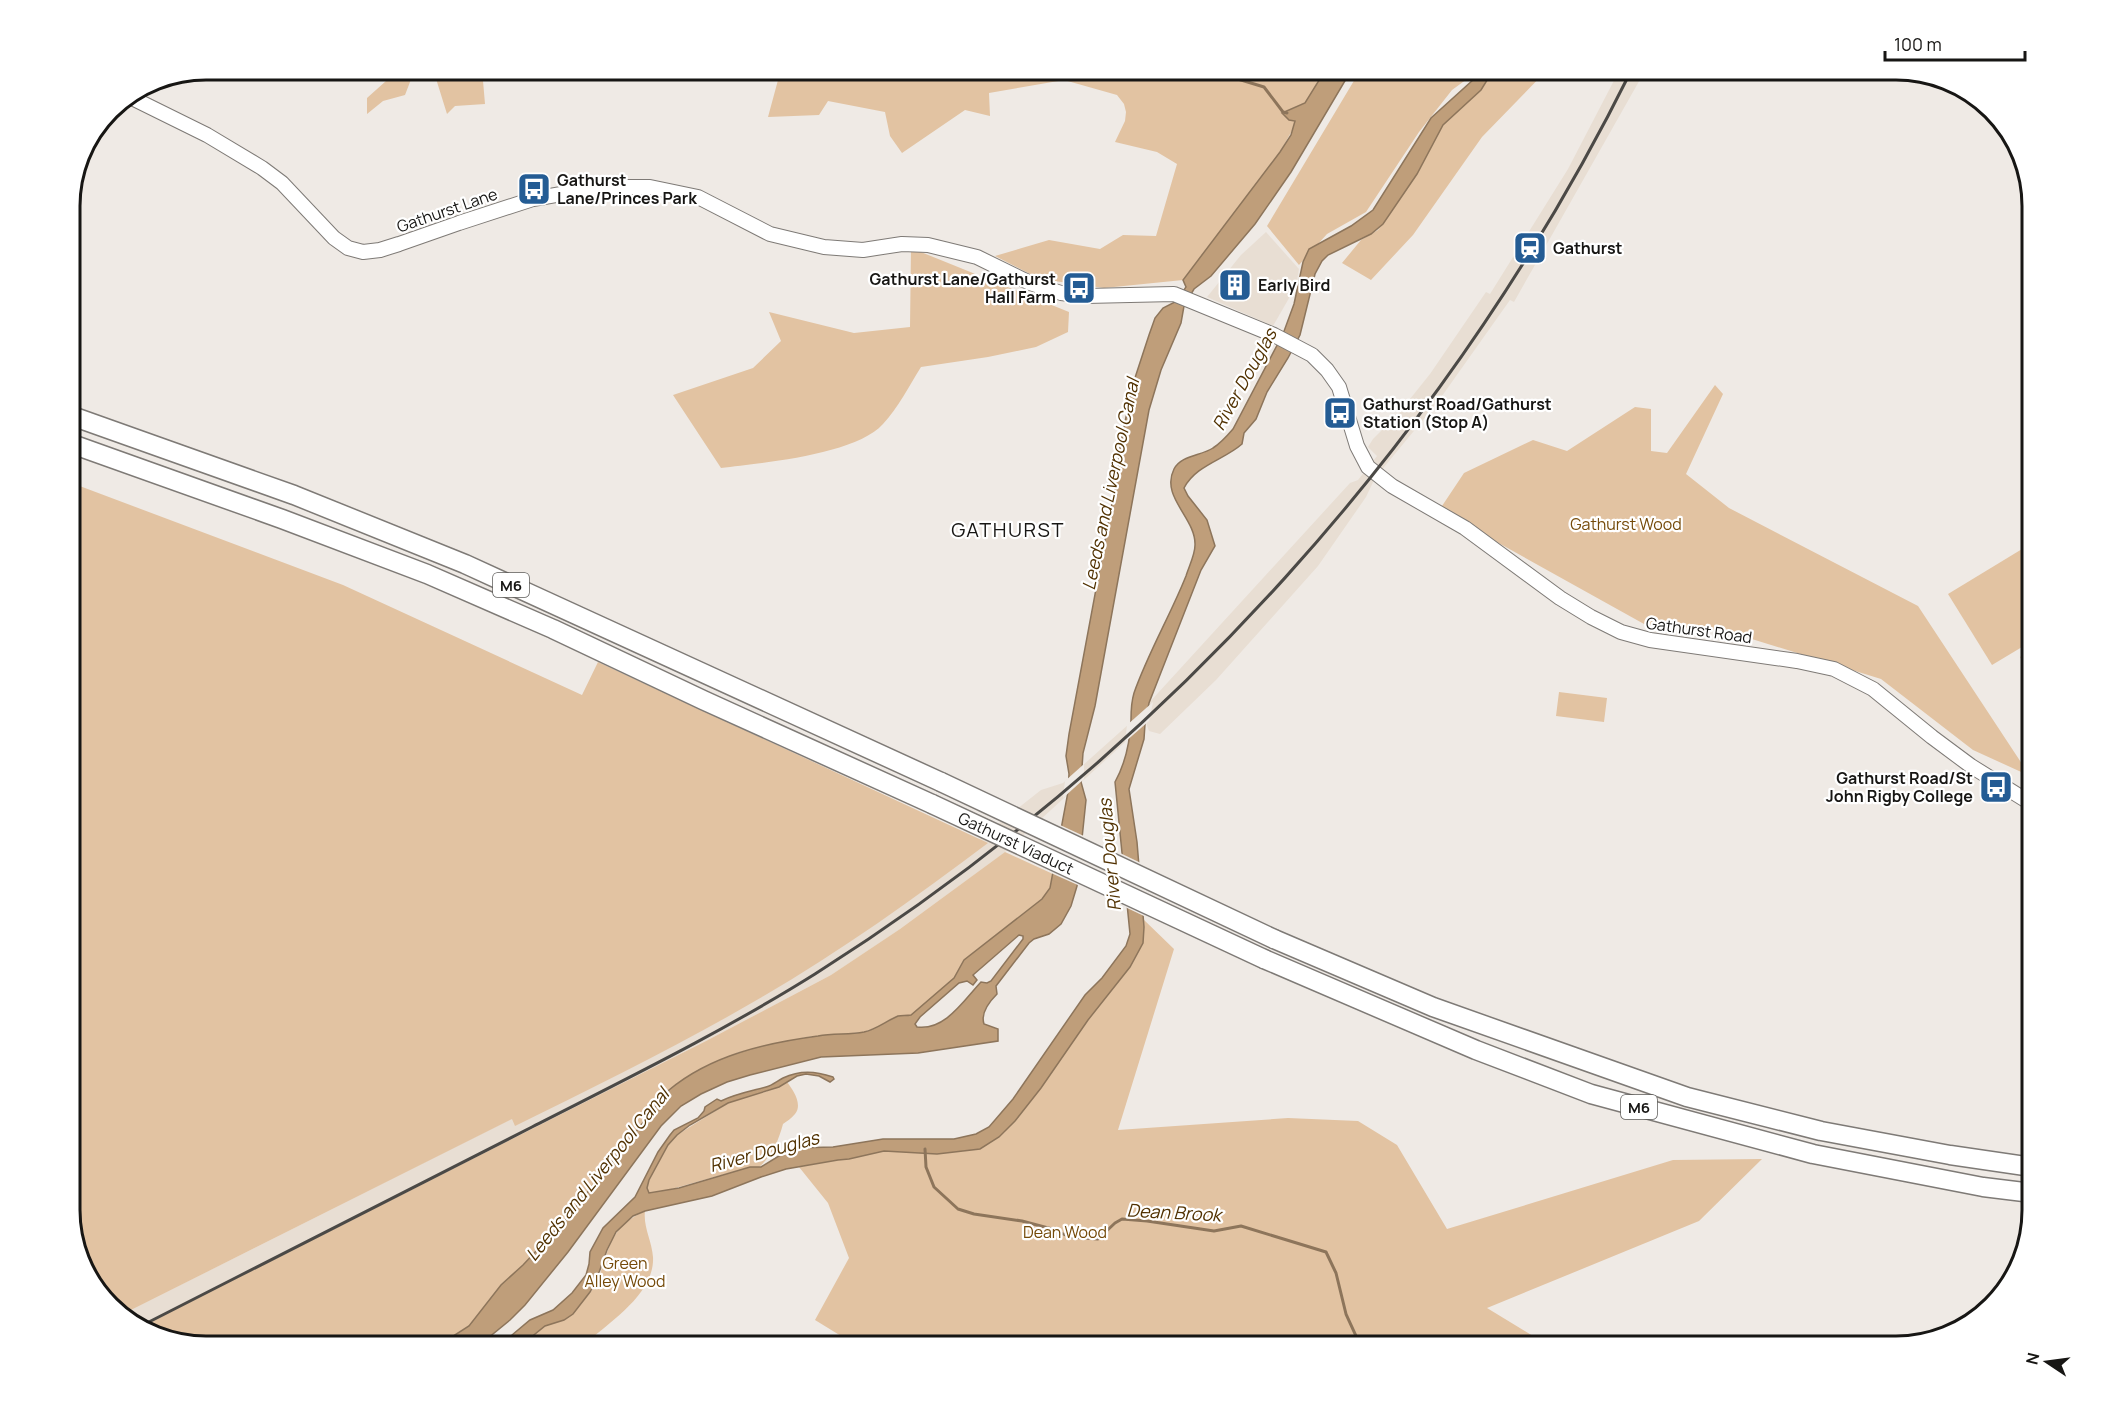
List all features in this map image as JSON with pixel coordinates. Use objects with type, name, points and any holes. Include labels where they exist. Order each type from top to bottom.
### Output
[{"type":"highway","name":"Gathurst Viaduct","points":[[80,419],[294,495],[465,564],[941,782],[1274,939],[1433,1007],[1687,1098],[1821,1131],[1950,1155],[2022,1166]]},
{"type":"highway","name":"Gathurst Viaduct","points":[[80,447],[427,574],[553,629],[1264,959],[1476,1050],[1591,1094],[1813,1154],[1983,1187],[2022,1192]]},
{"type":"main road","name":"Gathurst Lane","points":[[136,100],[207,135],[262,168],[282,183],[334,238],[348,248],[363,252],[380,250],[533,199],[584,190],[650,187],[698,197],[770,234],[813,244],[853,250],[902,244],[927,245],[977,257],[1030,283],[1061,293],[1098,296],[1166,292],[1186,298],[1274,335],[1300,348],[1320,362],[1334,379],[1357,446],[1368,467]]},
{"type":"main road","name":"Gathurst Road","points":[[1368,467],[1392,486],[1472,532],[1560,598],[1606,625],[1650,640],[1785,659],[1834,669],[1873,689],[1971,766],[2022,798]]},
{"type":"shaded area","points":[[1319,80],[1345,80],[1291,172],[1255,224],[1211,276],[1194,289],[1184,306],[1181,323],[1161,370],[1149,410],[1095,706],[1083,753],[1081,782],[1086,800],[1077,886],[1071,906],[1061,924],[1049,934],[1029,943],[996,986],[997,994],[987,1006],[983,1019],[984,1024],[998,1029],[998,1041],[918,1053],[821,1057],[727,1082],[701,1094],[681,1106],[661,1126],[568,1252],[510,1320],[490,1336],[453,1336],[469,1326],[501,1285],[567,1218],[669,1090],[703,1068],[740,1052],[798,1039],[864,1032],[898,1016],[911,1015],[954,978],[964,960],[1042,899],[1050,888],[1068,792],[1069,774],[1066,756],[1069,734],[1132,387],[1155,318],[1163,308],[1177,301],[1186,287],[1183,280],[1291,135],[1295,121],[1289,120],[1282,113],[1305,103]],"holes":[[[1019,935],[1023,936],[991,981],[981,982],[953,1013],[936,1024],[917,1027],[915,1024],[920,1017],[959,983],[967,981],[973,985],[977,980],[973,975]]]},
{"type":"shaded area","points":[[1473,80],[1487,80],[1481,90],[1443,125],[1417,174],[1383,224],[1371,234],[1328,255],[1322,261],[1315,274],[1300,335],[1267,392],[1256,419],[1244,433],[1242,444],[1203,468],[1189,480],[1184,488],[1207,520],[1215,546],[1201,570],[1149,703],[1144,739],[1129,789],[1137,842],[1144,927],[1143,943],[1130,967],[1088,1020],[1041,1088],[999,1137],[980,1149],[937,1154],[884,1151],[786,1169],[712,1196],[645,1211],[633,1216],[616,1232],[596,1281],[573,1314],[564,1320],[545,1326],[533,1336],[511,1336],[530,1320],[553,1310],[572,1293],[586,1275],[590,1252],[603,1228],[635,1197],[658,1152],[670,1135],[674,1130],[698,1118],[705,1107],[717,1099],[721,1101],[766,1087],[795,1074],[814,1073],[834,1079],[830,1082],[819,1076],[806,1074],[797,1076],[779,1087],[728,1103],[690,1125],[668,1145],[649,1180],[647,1188],[649,1193],[679,1188],[750,1167],[761,1167],[795,1148],[833,1147],[883,1139],[954,1139],[976,1134],[989,1127],[1013,1099],[1085,995],[1102,978],[1126,946],[1130,934],[1115,782],[1122,768],[1128,744],[1134,693],[1180,591],[1194,553],[1194,535],[1172,489],[1171,479],[1174,469],[1186,458],[1216,446],[1233,429],[1283,334],[1294,304],[1303,262],[1309,249],[1351,226],[1373,210],[1431,118]]},
{"type":"shaded area","points":[[1614,80],[1640,80],[1514,302],[1510,300],[1437,403],[1375,478],[1366,497],[1318,566],[1216,680],[1160,734],[1149,731],[1146,723],[1004,853],[900,929],[831,975],[706,1041],[148,1323],[129,1311],[513,1118],[921,885],[1041,790],[1063,783],[1148,707],[1147,705],[1350,483],[1358,480],[1377,456],[1368,447],[1373,439],[1398,414],[1430,374],[1486,292],[1490,294],[1568,169]]},
{"type":"shaded area","points":[[1266,232],[1299,269],[1296,286],[1273,326],[1207,297],[1241,255]]},
{"type":"green space","points":[[411,80],[405,95],[383,101],[367,114],[367,98],[386,81]]},
{"type":"green space","points":[[436,80],[483,80],[485,104],[455,106],[447,114]]},
{"type":"green space","points":[[778,80],[1064,80],[989,93],[990,116],[965,110],[902,153],[890,136],[885,112],[828,101],[819,115],[768,117]]},
{"type":"green space","points":[[1064,80],[1319,80],[1305,103],[1291,109],[1296,121],[1280,152],[1183,280],[1104,288],[1040,279],[995,256],[1049,240],[1100,249],[1123,235],[1156,236],[1177,164],[1157,152],[1115,142],[1125,121],[1126,112],[1124,104],[1117,95]]},
{"type":"green space","points":[[1354,80],[1466,80],[1452,90],[1419,132],[1366,212],[1327,234],[1299,265],[1267,226]]},
{"type":"green space","points":[[1487,80],[1537,80],[1482,137],[1413,235],[1371,280],[1342,263],[1361,240],[1378,230],[1383,224],[1417,174],[1443,125],[1481,90]]},
{"type":"green space","points":[[911,248],[1069,312],[1068,332],[1036,347],[921,367],[883,424],[870,435],[852,443],[806,456],[721,468],[673,395],[753,368],[781,341],[769,312],[854,333],[910,327]]},
{"type":"green space","name":"Gathurst Wood","points":[[1715,385],[1723,394],[1686,474],[1729,508],[1918,606],[2022,764],[2022,772],[1973,750],[1881,679],[1726,631],[1644,624],[1495,541],[1442,506],[1464,473],[1533,440],[1567,451],[1635,407],[1651,409],[1651,451],[1667,453]]},
{"type":"green space","points":[[80,486],[343,585],[582,695],[598,662],[988,843],[849,943],[732,1014],[640,1064],[515,1126],[512,1119],[129,1311],[116,1300],[96,1274],[86,1251],[80,1219]]},
{"type":"green space","points":[[2022,549],[2022,647],[1992,665],[1948,594]]},
{"type":"green space","points":[[1559,692],[1607,698],[1604,722],[1556,716]]},
{"type":"green space","points":[[1005,852],[1053,874],[1050,888],[1042,899],[964,960],[954,978],[914,1014],[900,1015],[864,1032],[807,1037],[739,1052],[699,1070],[669,1090],[567,1218],[501,1285],[469,1326],[453,1336],[205,1336],[181,1334],[148,1323],[706,1041],[831,975],[900,929]]},
{"type":"green space","name":"Dean Wood","points":[[1143,919],[1174,949],[1118,1130],[1288,1118],[1358,1121],[1397,1145],[1447,1229],[1673,1160],[1762,1159],[1699,1221],[1487,1308],[1533,1336],[841,1336],[815,1320],[849,1258],[828,1203],[799,1167],[884,1151],[937,1154],[980,1149],[1041,1088],[1144,936]]},
{"type":"green space","points":[[787,1082],[796,1097],[797,1110],[783,1124],[774,1148],[758,1168],[750,1167],[661,1192],[649,1193],[647,1188],[649,1180],[668,1145],[677,1135],[728,1103],[765,1092]]},
{"type":"green space","name":"Green Alley Wood","points":[[645,1211],[645,1223],[653,1257],[652,1270],[647,1283],[630,1305],[595,1336],[531,1336],[541,1328],[565,1318],[582,1302],[598,1278],[615,1236],[631,1219]]},
{"type":"pier","points":[[1153,702],[1149,721],[1125,742],[1127,725]]},
{"type":"pier","points":[[1084,764],[1084,779],[1063,798],[1065,781]]},
{"type":"pier","points":[[1058,824],[1086,837],[1080,886],[1051,873]]},
{"type":"pier","points":[[1120,853],[1141,863],[1146,917],[1125,907]]},
{"type":"waterway","points":[[1241,80],[1264,87],[1283,112],[1287,113]]},
{"type":"waterway","name":"Dean Brook","points":[[925,1149],[926,1167],[934,1187],[958,1209],[974,1214],[1022,1221],[1052,1229],[1070,1237],[1098,1239],[1122,1219],[1214,1231],[1241,1226],[1326,1252],[1336,1273],[1346,1314],[1356,1336]]},
{"type":"railway","points":[[148,1323],[640,1072],[746,1015],[815,974],[943,887],[1064,792],[1178,688],[1285,577],[1385,459],[1476,335],[1559,205],[1626,80]]},
{"type":"place","name":"Gathurst Lane/Princes Park","points":[[534,189]]},
{"type":"place","name":"Gathurst","points":[[1530,248]]},
{"type":"place","name":"Early Bird","points":[[1235,285]]},
{"type":"place","name":"Gathurst Lane/Gathurst Hall Farm","points":[[1079,288]]},
{"type":"place","name":"Gathurst Road/Gathurst Station (Stop A)","points":[[1340,413]]},
{"type":"place","name":"Gathurst Road/St John Rigby College","points":[[1996,787]]},
{"type":"district","name":"GATHURST","points":[[1008,529]]},
{"type":"water label","name":"River Douglas","points":[[1244,379]]},
{"type":"water label","name":"Leeds and Liverpool Canal","points":[[1110,484]]},
{"type":"water label","name":"River Douglas","points":[[1109,855]]},
{"type":"water label","name":"River Douglas","points":[[764,1151]]},
{"type":"water label","name":"Leeds and Liverpool Canal","points":[[597,1174]]}]
